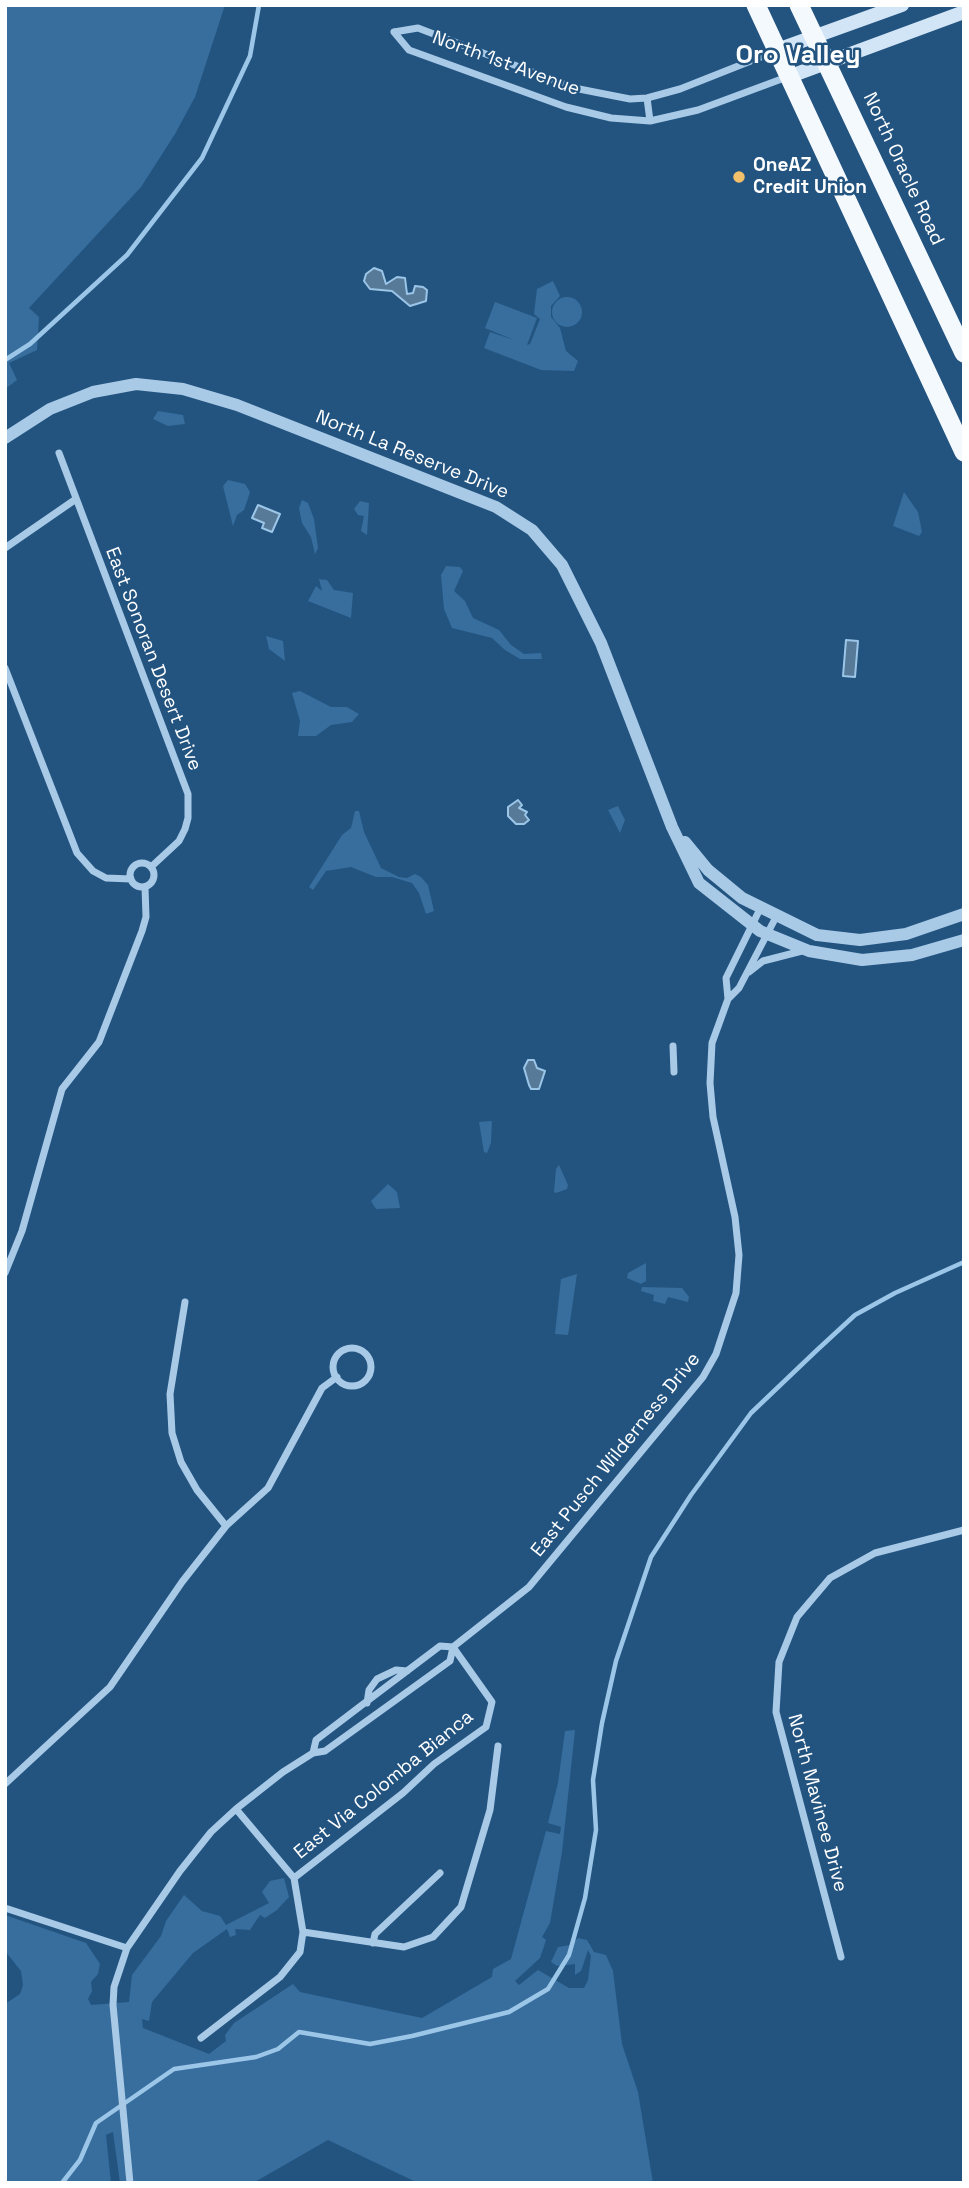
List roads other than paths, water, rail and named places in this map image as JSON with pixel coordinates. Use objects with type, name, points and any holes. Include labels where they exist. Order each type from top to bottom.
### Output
[{"type":"highway","points":[[756,5],[964,452]]},
{"type":"highway","name":"North Oracle Road","points":[[799,5],[964,353]]},
{"type":"main road","name":"North 1st Avenue","points":[[777,50],[902,5]]},
{"type":"main road","name":"North 1st Avenue","points":[[788,77],[964,12]]},
{"type":"street","name":"North 1st Avenue","points":[[777,50],[647,98],[615,97],[574,88],[418,29],[394,32],[409,50],[566,107],[611,118],[650,121],[698,110],[788,77]]},
{"type":"street","points":[[647,98],[650,121]]},
{"type":"street","name":"North La Reserve Drive","points":[[5,439],[50,409],[93,392],[136,384],[183,389],[237,405],[496,507],[532,530],[562,565],[601,643],[672,827],[699,883],[752,925],[807,950],[862,960],[912,956],[964,940]]},
{"type":"street","name":"East Sonoran Desert Drive","points":[[59,453],[188,794],[188,818],[179,841],[151,867],[144,863],[135,865],[131,878]]},
{"type":"street","points":[[5,548],[76,499]]},
{"type":"street","points":[[5,668],[77,853],[83,862],[106,878],[131,878],[137,887],[145,887],[154,879],[151,867]]},
{"type":"street","name":"North La Reserve Drive","points":[[672,827],[708,870],[760,909],[817,935],[860,940],[906,934],[964,914]]},
{"type":"street","points":[[5,1273],[22,1231],[62,1089],[99,1042],[138,942],[146,917],[145,887]]},
{"type":"street","name":"East Pusch Wilderness Drive","points":[[728,999],[726,978],[760,909]]},
{"type":"street","name":"East Pusch Wilderness Drive","points":[[130,2183],[113,2005],[117,1976],[127,1948],[180,1871],[211,1832],[236,1809],[313,1753],[325,1751],[450,1661],[453,1647],[529,1587],[703,1377],[716,1354],[736,1293],[739,1255],[735,1217],[713,1117],[710,1083],[712,1043],[728,999],[746,974],[776,917]]},
{"type":"street","name":"East Pusch Wilderness Drive","points":[[746,974],[763,961],[807,950]]},
{"type":"street","points":[[673,1046],[674,1072]]},
{"type":"street","points":[[185,1302],[170,1394],[172,1433],[181,1461],[197,1490],[226,1526]]},
{"type":"street","points":[[360,1350],[369,1358],[371,1370],[365,1381],[346,1385],[337,1377],[333,1366],[342,1351],[360,1350]]},
{"type":"street","points":[[5,1784],[110,1687],[182,1582],[226,1526],[268,1488],[323,1388],[337,1377]]},
{"type":"street","name":"North Mavinee Drive","points":[[841,1957],[776,1712],[779,1662],[797,1616],[823,1583],[875,1553],[964,1530]]},
{"type":"street","name":"East Pusch Wilderness Drive","points":[[313,1753],[316,1740],[440,1646],[453,1647]]},
{"type":"street","name":"East Via Colomba Bianca","points":[[303,1932],[294,1878],[403,1793],[434,1764],[486,1727],[492,1702],[453,1647]]},
{"type":"street","name":"East Pusch Wilderness Drive","points":[[367,1703],[369,1690],[377,1679],[396,1670],[407,1671]]},
{"type":"street","points":[[201,2038],[280,1977],[300,1952],[303,1932],[404,1947],[433,1937],[461,1907],[490,1810],[498,1746]]},
{"type":"street","points":[[236,1809],[294,1878]]},
{"type":"street","points":[[373,1943],[375,1934],[440,1873]]},
{"type":"street","points":[[5,1909],[127,1948]]},
{"type":"waterway","points":[[5,360],[30,344],[127,255],[202,158],[250,56],[259,5]]},
{"type":"waterway","points":[[62,2183],[80,2160],[96,2123],[174,2069],[256,2057],[278,2049],[299,2032],[370,2044],[412,2036],[509,2012],[548,1989],[569,1955],[585,1898],[596,1830],[593,1780],[602,1723],[616,1661],[651,1557],[691,1495],[751,1413],[816,1351],[855,1315],[895,1293],[964,1262]]},
{"type":"place","name":"OneAZ Credit Union","points":[[739,177]]},
{"type":"district","name":"Oro Valley","points":[[798,56]]}]
